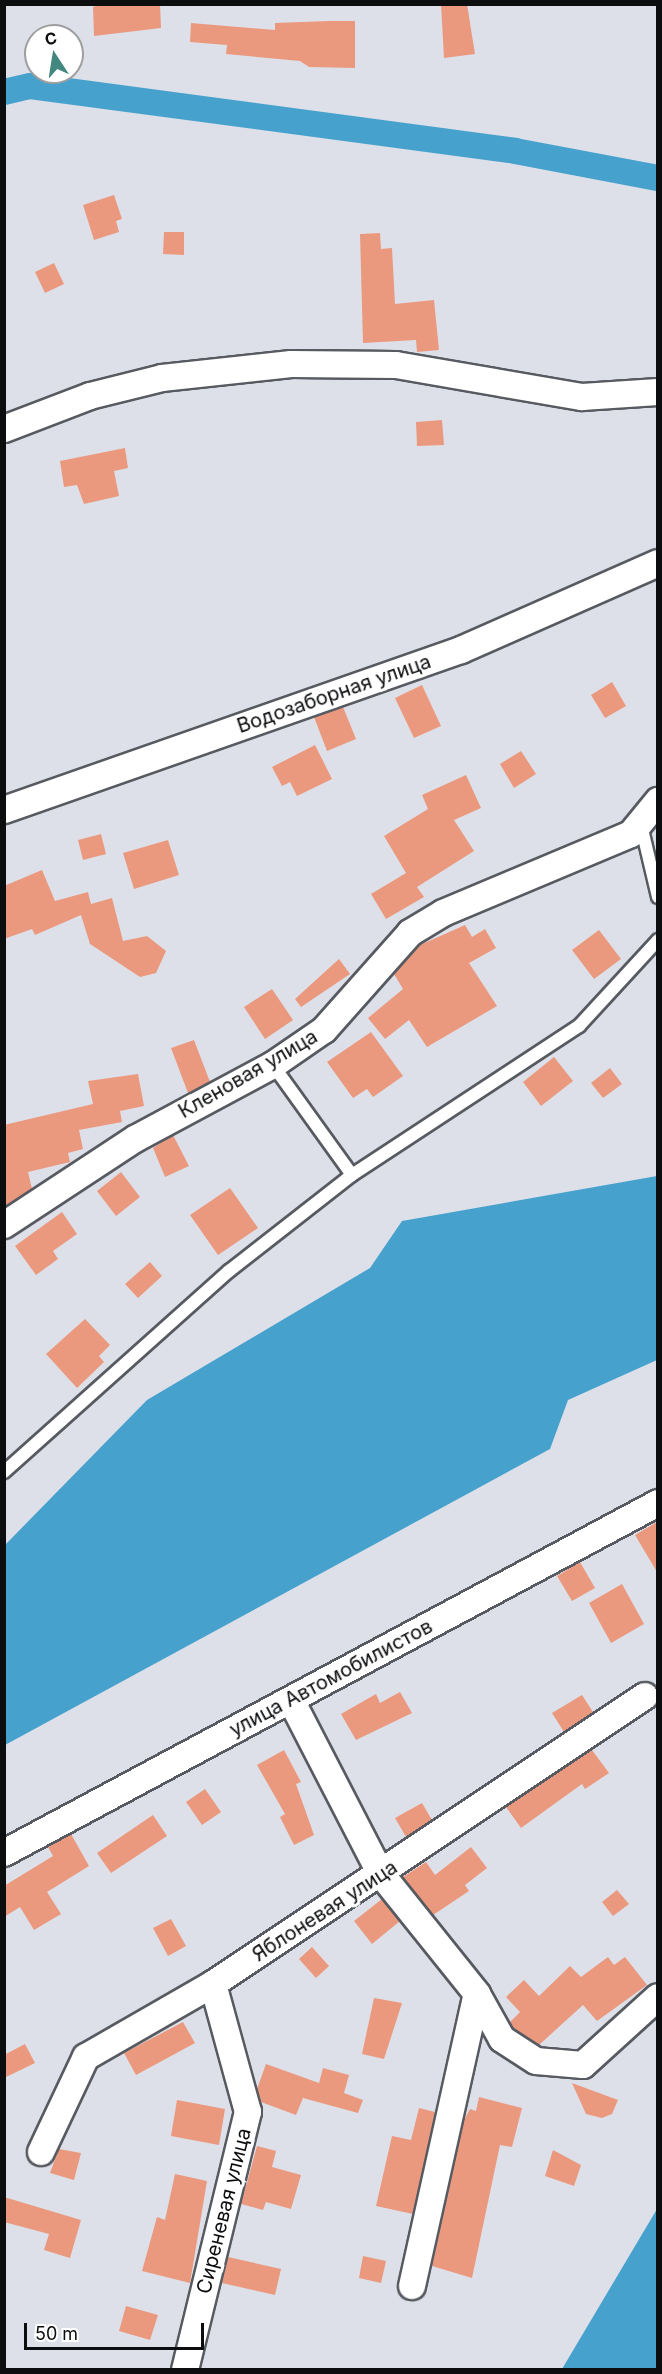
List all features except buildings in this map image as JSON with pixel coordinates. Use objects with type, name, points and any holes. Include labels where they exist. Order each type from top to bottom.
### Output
[{"type":"street","points":[[4,429],[90,396],[162,378],[291,364],[396,365],[582,397],[657,393]]},
{"type":"street","name":"Водозаборная улица","points":[[4,810],[461,650],[657,563]]},
{"type":"street","name":"Кленовая улица","points":[[4,1225],[135,1138],[273,1065],[324,1030],[410,933],[443,913],[611,845],[640,823],[657,801]]},
{"type":"street","name":"улица Автомобилистов","points":[[4,1853],[657,1503]]},
{"type":"street","name":"Яблоневая улица","points":[[41,2152],[86,2057],[213,1984],[645,1696]]},
{"type":"street","points":[[291,1700],[381,1874],[477,1994],[502,2039],[536,2061],[583,2065],[657,1997]]},
{"type":"street","name":"Сиреневая улица","points":[[185,2370],[248,2112],[213,1984]]},
{"type":"street","points":[[412,2286],[477,1994]]},
{"type":"lane","points":[[640,823],[657,897]]},
{"type":"lane","points":[[4,1472],[229,1271],[352,1174],[579,1026],[657,940]]},
{"type":"lane","points":[[273,1065],[352,1174]]},
{"type":"water","points":[[657,1176],[657,1360],[568,1400],[550,1449],[5,1745],[5,1545],[147,1400],[370,1268],[402,1221]]},
{"type":"water","points":[[657,2209],[657,2369],[562,2369]]},
{"type":"waterway","points":[[4,92],[30,86],[515,151],[658,178]]}]
